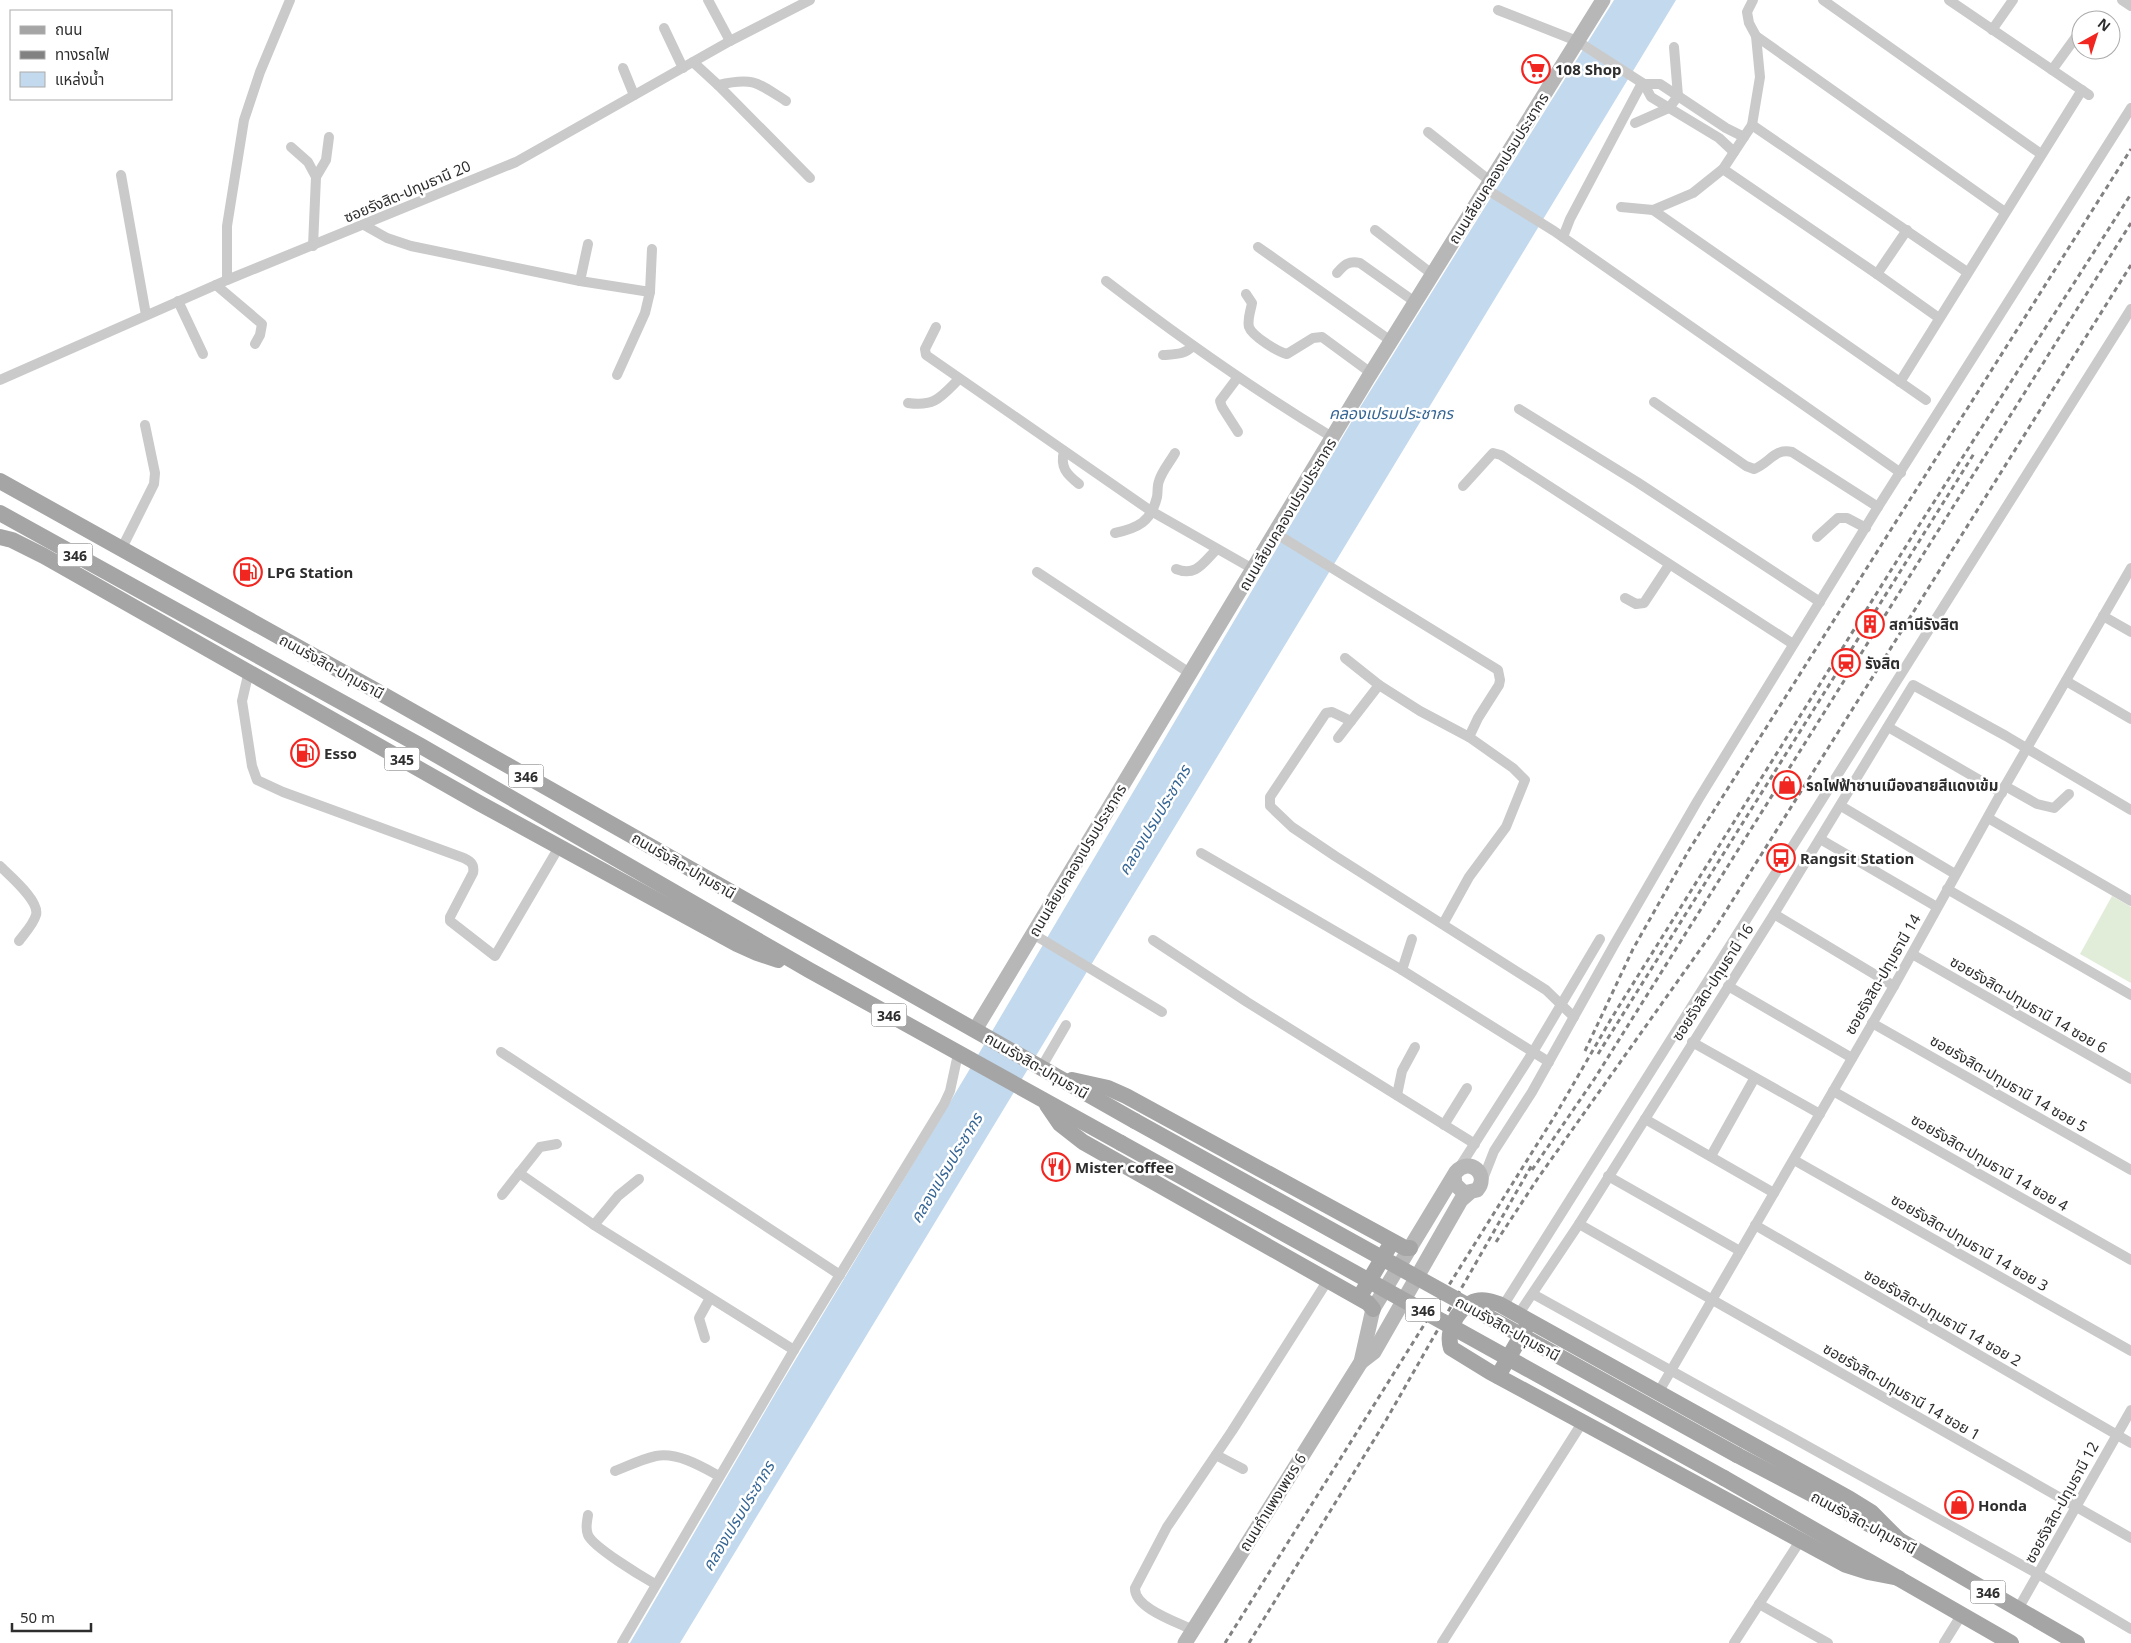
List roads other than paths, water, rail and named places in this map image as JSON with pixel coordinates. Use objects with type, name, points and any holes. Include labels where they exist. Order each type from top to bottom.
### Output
[{"type":"main road","name":"ถนนรังสิต-ปทุมธานี","points":[[0,481],[122,548],[1135,1121],[1737,1455],[1899,1540],[2077,1643]]},
{"type":"main road","points":[[0,491],[68,518]]},
{"type":"main road","name":"ถนนรังสิต-ปทุมธานี","points":[[0,513],[421,746],[809,970],[1044,1102],[1724,1478],[2011,1643]]},
{"type":"main road","name":"345","points":[[0,537],[12,540],[44,556],[559,847],[750,950],[809,970]]},
{"type":"main road","points":[[1044,1070],[1108,1088],[1126,1096],[1392,1241],[1410,1248]]},
{"type":"main road","points":[[1044,1102],[1060,1124],[1083,1142],[1328,1280],[1359,1298],[1373,1309]]},
{"type":"main road","points":[[1359,1298],[1392,1241]]},
{"type":"main road","points":[[1899,1540],[1871,1512],[1503,1306],[1486,1300],[1471,1303],[1455,1319],[1450,1331],[1449,1340],[1451,1348],[1459,1354],[1582,1423],[1846,1565],[1868,1572],[1899,1578]]},
{"type":"main road","points":[[1498,1376],[1524,1319]]},
{"type":"street","points":[[227,280],[227,226],[244,120],[260,72],[290,0]]},
{"type":"street","points":[[708,0],[730,41]]},
{"type":"street","name":"ซอยรังสิต-ปทุมธานี 20","points":[[0,380],[227,280],[364,225],[529,155],[730,41],[810,0]]},
{"type":"street","name":"ถนนเลียบคลองเปรมประชากร","points":[[980,1033],[1035,935],[1253,569],[1277,534],[1332,437],[1432,274],[1580,44],[1602,0]]},
{"type":"street","points":[[1621,207],[1653,210],[1692,193],[1723,169],[1744,138],[1752,125],[1760,77],[1756,36],[1749,23],[1747,12],[1754,0]]},
{"type":"street","points":[[1823,0],[2042,154]]},
{"type":"street","points":[[1900,382],[2042,154],[2085,92],[1949,0]]},
{"type":"street","points":[[1992,30],[2013,0]]},
{"type":"street","points":[[2122,0],[2131,6]]},
{"type":"street","points":[[1498,10],[1580,44],[1642,83],[1651,97],[1719,138],[1734,152]]},
{"type":"street","points":[[664,28],[683,68]]},
{"type":"street","points":[[1756,36],[2005,212]]},
{"type":"street","points":[[2052,70],[2071,44]]},
{"type":"street","points":[[1635,123],[1668,108],[1678,96],[1674,47]]},
{"type":"street","points":[[693,62],[810,178]]},
{"type":"street","points":[[623,68],[634,95]]},
{"type":"street","points":[[718,86],[737,81],[751,81],[761,84],[786,101]]},
{"type":"street","points":[[1642,83],[1660,84],[1744,138]]},
{"type":"street","points":[[1563,237],[1570,219],[1642,83]]},
{"type":"street","points":[[1600,939],[1533,1052],[1475,1144],[1455,1184],[1460,1191],[1469,1193],[1477,1190],[1481,1184],[1494,1151],[1532,1092],[1698,800],[1878,507],[2131,108]]},
{"type":"street","points":[[1752,125],[1967,272]]},
{"type":"street","points":[[1428,132],[1489,187],[1900,473]]},
{"type":"street","points":[[313,246],[316,177],[326,160],[329,137]]},
{"type":"street","points":[[291,147],[308,162],[316,177]]},
{"type":"street","points":[[1723,169],[1939,318]]},
{"type":"street","points":[[121,175],[146,315]]},
{"type":"street","points":[[1653,210],[1926,400]]},
{"type":"street","points":[[364,225],[404,244],[580,280],[650,292]]},
{"type":"street","points":[[1375,230],[1432,274]]},
{"type":"street","points":[[1877,274],[1907,230]]},
{"type":"street","points":[[580,280],[588,244]]},
{"type":"street","points":[[1258,247],[1391,341]]},
{"type":"street","points":[[617,375],[650,302],[652,249]]},
{"type":"street","points":[[1337,274],[1345,265],[1352,261],[1360,263],[1415,302]]},
{"type":"street","points":[[1106,281],[1193,346],[1332,437]]},
{"type":"street","points":[[216,285],[262,324],[260,336],[255,344]]},
{"type":"street","points":[[1246,294],[1252,303],[1249,327],[1254,334],[1280,353],[1287,354],[1313,338],[1322,337],[1371,373]]},
{"type":"street","points":[[178,301],[203,354]]},
{"type":"street","points":[[1503,1306],[2131,309]]},
{"type":"street","points":[[936,327],[925,352],[959,379],[1011,412],[1151,511],[1216,550],[1253,569]]},
{"type":"street","points":[[1163,354],[1180,354],[1193,346]]},
{"type":"street","points":[[1238,377],[1220,401],[1238,432]]},
{"type":"street","points":[[908,403],[924,405],[933,402],[959,379]]},
{"type":"street","points":[[1654,402],[1746,466],[1754,469],[1763,466],[1783,450],[1792,452],[1878,507]]},
{"type":"street","points":[[1518,409],[1637,482],[1820,602]]},
{"type":"street","points":[[122,548],[154,484],[155,473],[145,425]]},
{"type":"street","points":[[1064,451],[1062,460],[1064,468],[1069,476],[1079,484]]},
{"type":"street","points":[[1115,533],[1138,527],[1151,511],[1156,498],[1159,480],[1174,453]]},
{"type":"street","points":[[1463,486],[1493,453],[1501,455],[1793,644]]},
{"type":"street","points":[[1817,537],[1838,518],[1847,518],[1866,528]]},
{"type":"street","points":[[1277,534],[1498,670],[1499,685],[1469,737]]},
{"type":"street","points":[[1176,569],[1185,573],[1194,571],[1216,550]]},
{"type":"street","points":[[1625,598],[1636,604],[1644,603],[1669,565]]},
{"type":"street","name":"ซอยรังสิต-ปทุมธานี 14","points":[[1658,1393],[1894,986],[1955,874],[2131,568]]},
{"type":"street","points":[[1037,572],[1190,674]]},
{"type":"street","points":[[2103,616],[2131,632]]},
{"type":"street","points":[[1345,658],[1379,685],[1420,711],[1469,737],[1513,768],[1525,780],[1506,827],[1469,877],[1443,924]]},
{"type":"street","points":[[249,671],[242,701],[252,766],[257,780],[283,792],[461,857],[472,863],[474,867],[473,872],[450,921],[494,956],[559,847]]},
{"type":"street","points":[[2066,681],[2131,719]]},
{"type":"street","points":[[1338,738],[1379,685]]},
{"type":"street","name":"ซอยรังสิต-ปทุมธานี 16","points":[[1524,1319],[1533,1294],[1774,914],[1913,685],[2027,749]]},
{"type":"street","points":[[1351,721],[1332,712],[1326,713],[1270,797],[1270,806],[1292,827],[1335,856],[1546,990],[1574,1017]]},
{"type":"street","points":[[1888,727],[2004,789],[2046,808],[2054,808],[2069,794]]},
{"type":"street","points":[[2027,749],[2131,810]]},
{"type":"street","points":[[1841,806],[1955,874]]},
{"type":"street","points":[[1988,818],[2131,901]]},
{"type":"street","points":[[1820,838],[1937,907]]},
{"type":"street","points":[[1201,854],[1402,970],[1549,1062]]},
{"type":"street","points":[[0,866],[24,891],[37,910],[36,917],[19,941]]},
{"type":"street","points":[[1947,889],[2131,995]]},
{"type":"street","points":[[1774,914],[1894,986]]},
{"type":"street","points":[[1035,935],[1162,1012]]},
{"type":"street","points":[[1402,970],[1412,939]]},
{"type":"street","points":[[1153,940],[1247,1002],[1475,1144]]},
{"type":"street","name":"ซอยรังสิต-ปทุมธานี 14 ซอย 6","points":[[1912,954],[2131,1079]]},
{"type":"street","points":[[1728,986],[1852,1058]]},
{"type":"street","name":"ซอยรังสิต-ปทุมธานี 14 ซอย 5","points":[[1872,1023],[2131,1170]]},
{"type":"street","points":[[1044,1070],[1066,1025]]},
{"type":"street","points":[[1692,1042],[1820,1114]]},
{"type":"street","points":[[1397,1095],[1402,1071],[1416,1047]]},
{"type":"street","points":[[501,1052],[840,1275]]},
{"type":"street","points":[[622,1643],[794,1350],[944,1104],[964,1057]]},
{"type":"street","points":[[1711,1156],[1754,1078]]},
{"type":"street","points":[[1444,1125],[1467,1088]]},
{"type":"street","name":"ซอยรังสิต-ปทุมธานี 14 ซอย 4","points":[[1833,1091],[2131,1260]]},
{"type":"street","points":[[1645,1119],[1774,1193]]},
{"type":"street","points":[[502,1195],[540,1147],[557,1144]]},
{"type":"street","points":[[1462,1170],[1479,1163],[1494,1151]]},
{"type":"street","name":"ซอยรังสิต-ปทุมธานี 14 ซอย 3","points":[[1794,1160],[2131,1351]]},
{"type":"street","points":[[1462,1170],[1479,1171],[1481,1184]]},
{"type":"street","name":"ถนนกำแพงเพชร 6","points":[[1185,1643],[1361,1362],[1373,1309],[1410,1248],[1462,1170]]},
{"type":"street","points":[[519,1173],[594,1225],[794,1350]]},
{"type":"street","points":[[1608,1176],[1740,1250]]},
{"type":"street","points":[[594,1225],[618,1196],[639,1179]]},
{"type":"street","name":"ถนนกำแพงเพชร 6","points":[[1361,1362],[1374,1352],[1461,1200],[1469,1193]]},
{"type":"street","name":"ซอยรังสิต-ปทุมธานี 14 ซอย 1","points":[[1579,1224],[2131,1538]]},
{"type":"street","name":"ซอยรังสิต-ปทุมธานี 14 ซอย 2","points":[[1755,1226],[2131,1443]]},
{"type":"street","points":[[1193,1630],[1144,1605],[1136,1596],[1135,1588],[1164,1533],[1328,1280]]},
{"type":"street","points":[[1533,1294],[2038,1574],[2131,1629]]},
{"type":"street","points":[[705,1338],[698,1318],[710,1298]]},
{"type":"street","name":"ซอยรังสิต-ปทุมธานี 12","points":[[2018,1609],[2131,1410]]},
{"type":"street","points":[[1442,1643],[1582,1423]]},
{"type":"street","points":[[1216,1455],[1243,1470]]},
{"type":"street","points":[[615,1471],[657,1456],[670,1456],[683,1459],[719,1476]]},
{"type":"street","points":[[588,1515],[586,1529],[588,1537],[655,1584]]},
{"type":"street","points":[[1734,1643],[1800,1541]]},
{"type":"street","points":[[1759,1604],[1828,1643]]},
{"type":"street","points":[[1944,1643],[1962,1614]]},
{"type":"water","name":"คลองเปรมประชากร","points":[[1614,0],[1676,0],[680,1643],[630,1643],[778,1389],[968,1072],[1359,409]]},
{"type":"railway","points":[[1585,1051],[1633,949],[1689,850],[2131,149]]},
{"type":"railway","points":[[1225,1643],[1556,1114],[1611,1019],[1918,527],[2131,194]]},
{"type":"railway","points":[[1532,1170],[1595,1078],[2131,223]]},
{"type":"railway","points":[[1496,1242],[1538,1178],[1714,930],[2131,265]]},
{"type":"railway","points":[[1598,1054],[1975,452]]},
{"type":"railway","points":[[1249,1643],[1385,1422],[1533,1163]]},
{"type":"place","name":"108 Shop","points":[[1536,69]]},
{"type":"place","name":"LPG Station","points":[[248,572]]},
{"type":"place","name":"สถานีรังสิต","points":[[1870,624]]},
{"type":"place","name":"รังสิต","points":[[1846,663]]},
{"type":"place","name":"Esso","points":[[305,753]]},
{"type":"place","name":"รถไฟฟ้าชานเมืองสายสีแดงเข้ม","points":[[1787,785]]},
{"type":"place","name":"Rangsit Station","points":[[1781,858]]},
{"type":"place","name":"Mister coffee","points":[[1056,1167]]},
{"type":"place","name":"Honda","points":[[1959,1505]]}]
